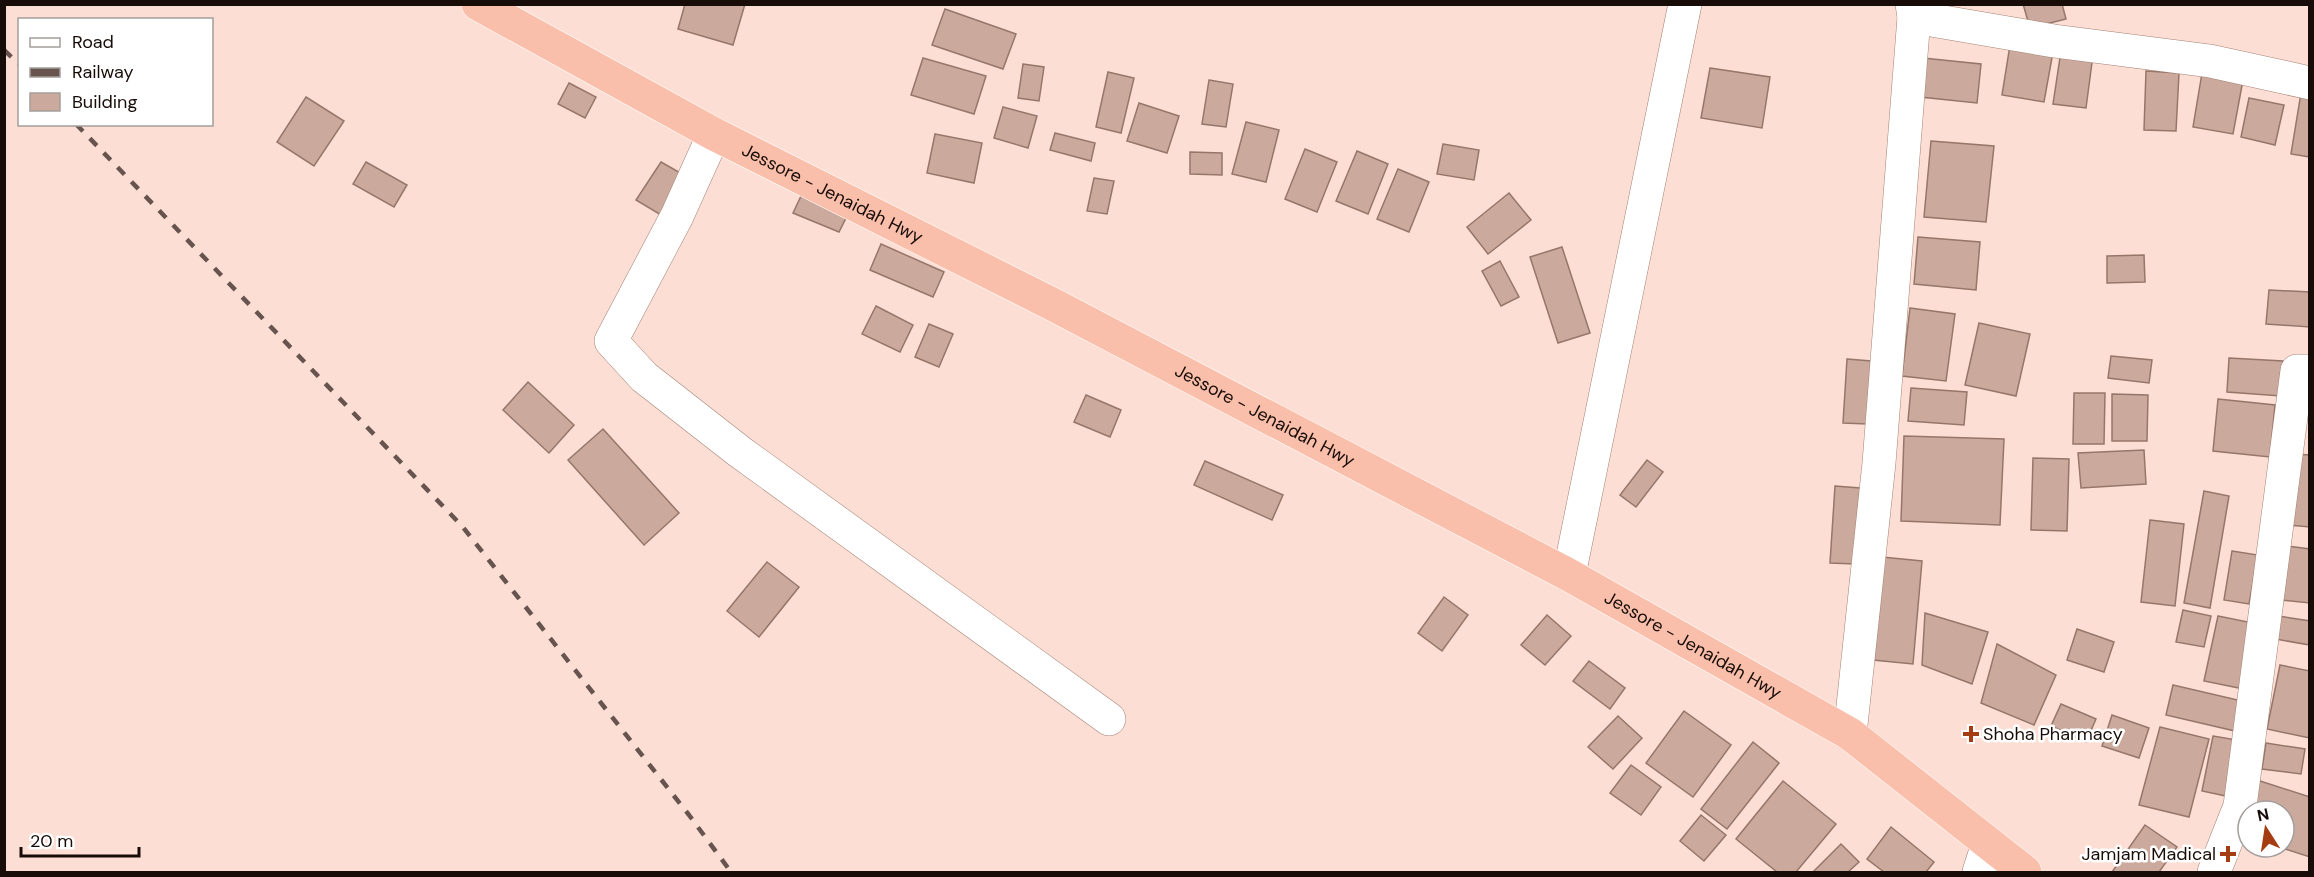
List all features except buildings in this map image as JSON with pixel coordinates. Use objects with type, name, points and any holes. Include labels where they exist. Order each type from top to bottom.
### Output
[{"type":"highway","name":"Jessore - Jenaidah Hwy","points":[[478,4],[714,134],[1054,305],[1569,576],[1850,734],[1983,858],[2025,873]]},
{"type":"street","points":[[1569,576],[1685,4]]},
{"type":"street","points":[[1850,734],[1879,463],[1913,11],[2054,41],[2210,61],[2310,83]]},
{"type":"street","points":[[714,134],[677,216],[611,341],[644,377],[740,452],[1109,719]]},
{"type":"street","points":[[2214,873],[2240,806],[2297,371],[2310,371]]},
{"type":"railway","points":[[4,50],[18,63]]},
{"type":"railway","points":[[78,126],[462,526],[689,815],[731,872]]},
{"type":"place","name":"Shoha Pharmacy","points":[[1971,734]]},
{"type":"place","name":"Jamjam Madical","points":[[2228,854]]}]
